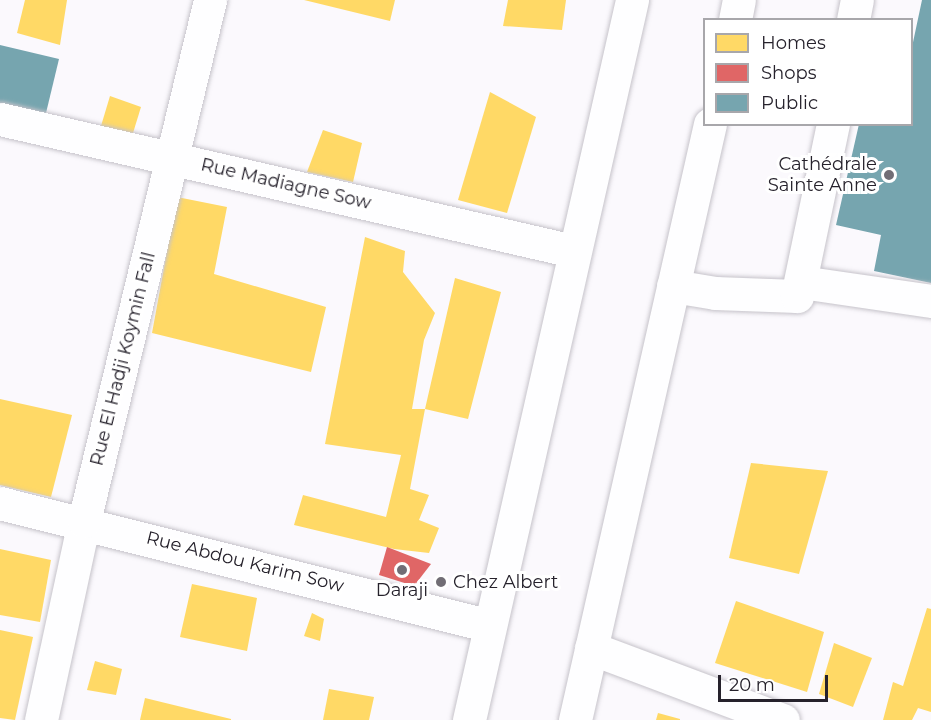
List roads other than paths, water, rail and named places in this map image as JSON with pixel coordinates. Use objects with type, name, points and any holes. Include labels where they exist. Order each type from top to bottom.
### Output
[{"type":"street","name":"Rue El Hadji Koymin Fall","points":[[41,720],[84,521],[210,0]]},
{"type":"street","points":[[469,720],[573,251],[632,0]]},
{"type":"street","points":[[735,18],[739,0]]},
{"type":"street","points":[[854,18],[857,0]]},
{"type":"street","name":"Rue Madiagne Sow","points":[[0,118],[573,251]]},
{"type":"street","points":[[575,720],[710,126]]},
{"type":"street","points":[[673,286],[791,298],[799,293],[833,126]]},
{"type":"street","points":[[801,282],[931,301]]},
{"type":"street","name":"Rue Abdou Karim Sow","points":[[0,503],[84,521],[490,626]]},
{"type":"street","points":[[591,648],[783,720]]},
{"type":"place","name":"Cathédrale Sainte Anne","points":[[889,175]]},
{"type":"place","name":"Daraji","points":[[402,570]]},
{"type":"place","name":"Chez Albert","points":[[441,582]]}]
